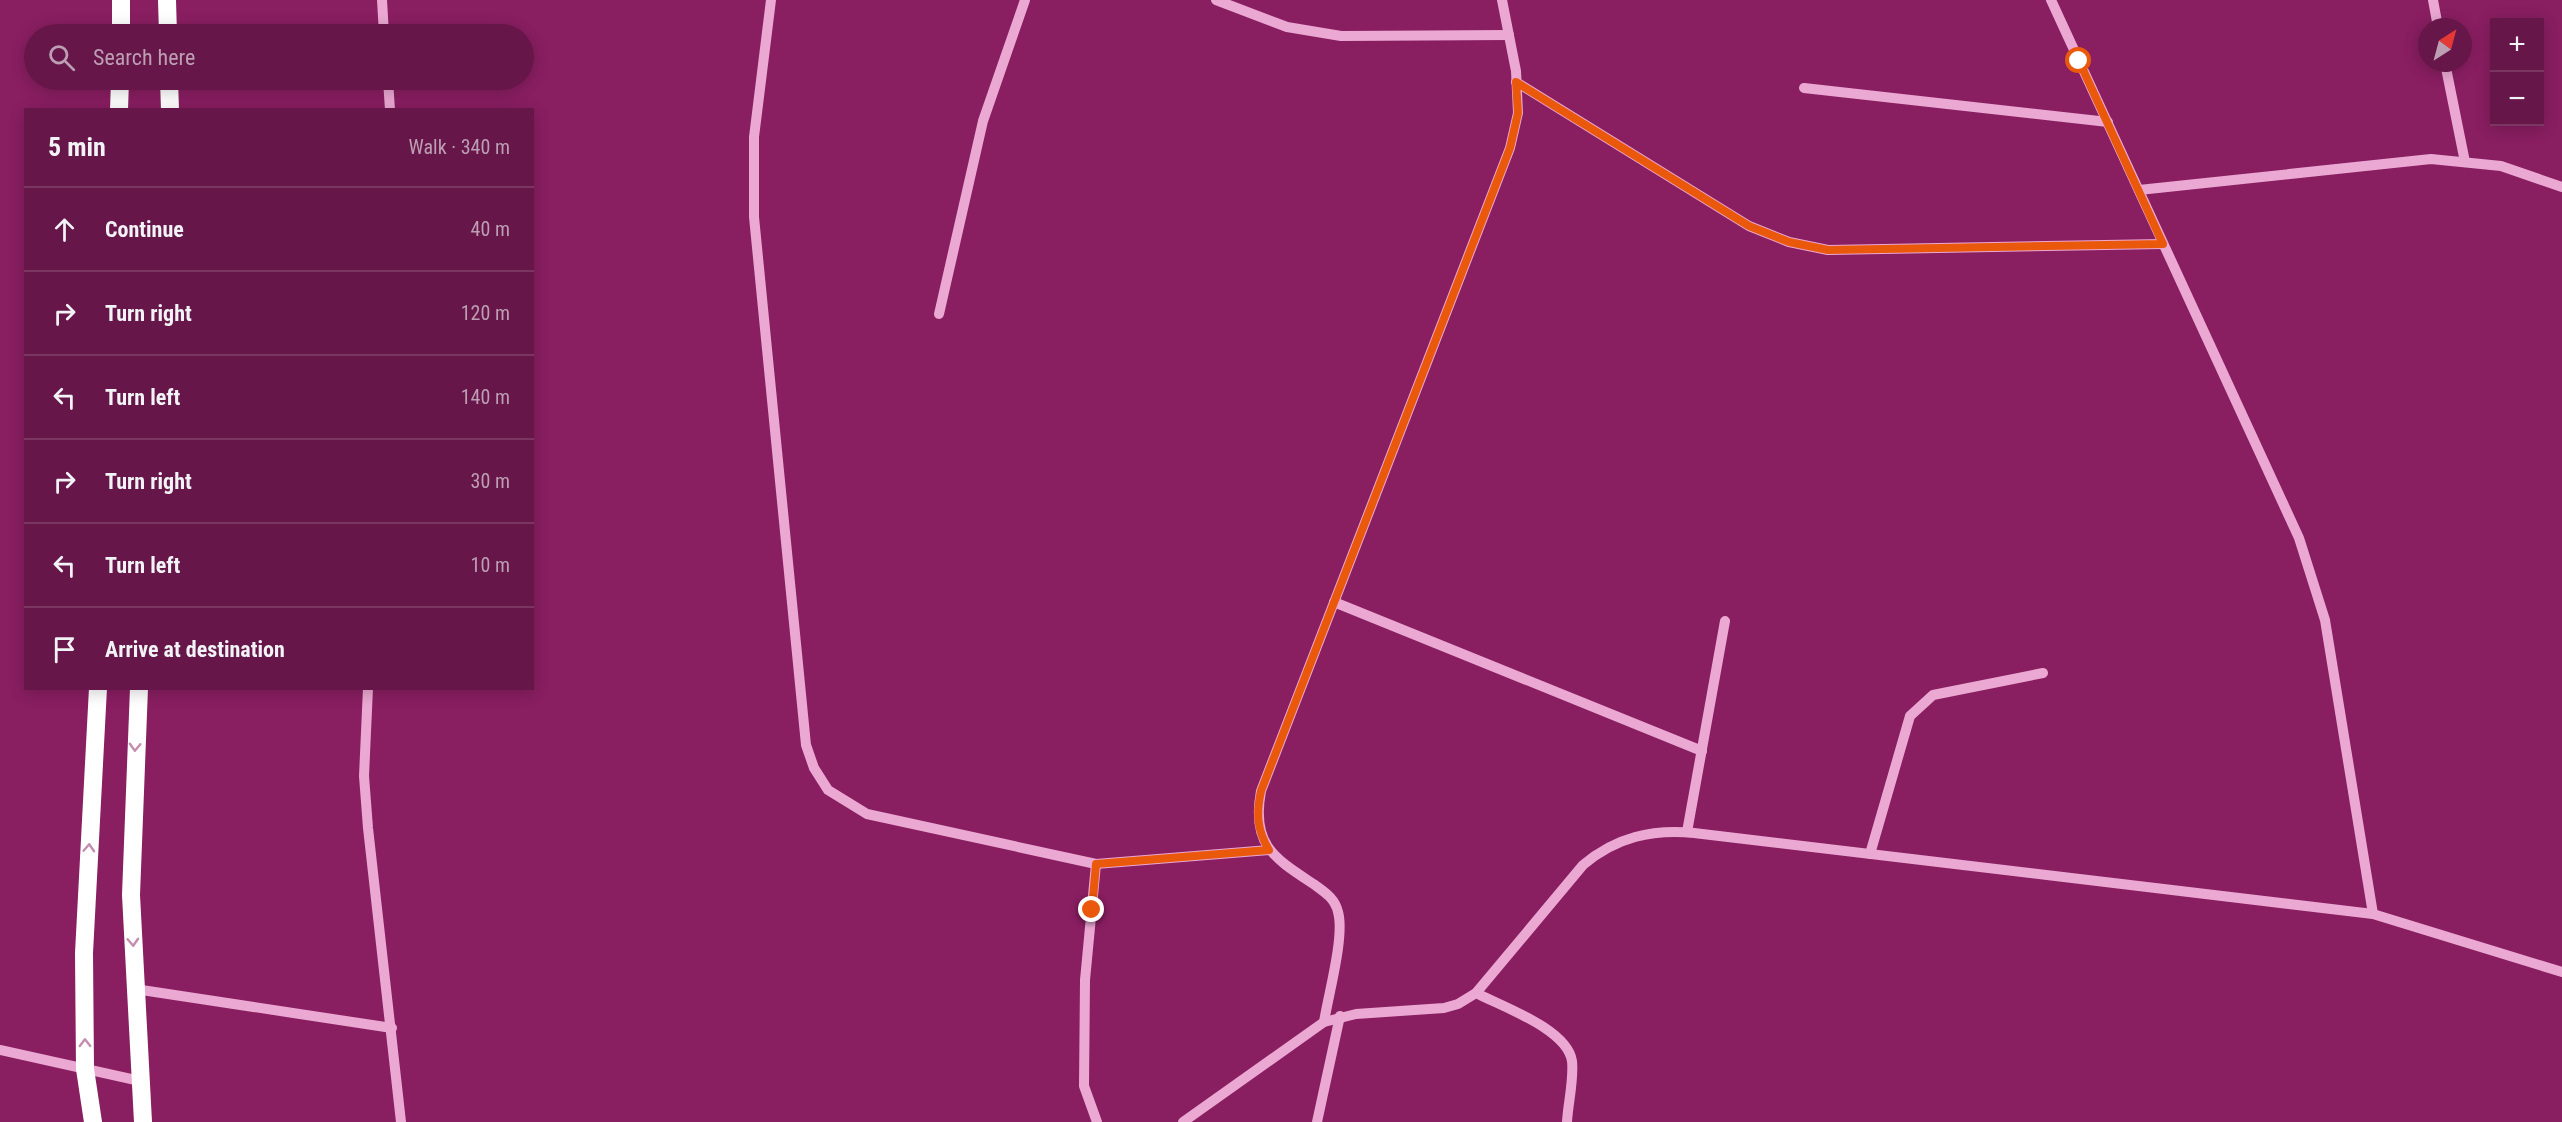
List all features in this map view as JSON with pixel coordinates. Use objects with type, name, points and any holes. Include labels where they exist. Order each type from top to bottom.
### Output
[{"type":"highway","points":[[121,0],[121,24]]},
{"type":"highway","points":[[167,0],[168,24]]},
{"type":"highway","points":[[119,108],[120,90]]},
{"type":"highway","points":[[169,90],[170,108]]},
{"type":"highway","points":[[93,1122],[85,1069],[84,953],[98,690]]},
{"type":"highway","points":[[138,690],[130,895],[143,1122]]},
{"type":"street","points":[[382,0],[383,24]]},
{"type":"street","points":[[771,0],[754,137],[754,217],[806,745],[814,768],[828,790],[867,814],[1096,864],[1269,850]]},
{"type":"street","points":[[939,314],[983,121],[1025,0]]},
{"type":"street","points":[[1216,0],[1287,27],[1341,36],[1509,34]]},
{"type":"street","points":[[1324,1022],[1340,931],[1339,914],[1335,902],[1325,892],[1277,860],[1269,850],[1259,834],[1257,810],[1261,791],[1510,148],[1518,113],[1516,82],[1502,0]]},
{"type":"street","points":[[2051,0],[2302,548],[2325,621],[2373,914]]},
{"type":"street","points":[[2433,0],[2436,18]]},
{"type":"street","points":[[2447,72],[2465,162]]},
{"type":"street","points":[[1516,82],[1749,226],[1789,242],[1828,250],[2163,244]]},
{"type":"street","points":[[1804,88],[2108,122]]},
{"type":"street","points":[[389,90],[390,108]]},
{"type":"street","points":[[2139,190],[2431,159],[2501,166],[2562,187]]},
{"type":"street","points":[[1334,602],[1702,751]]},
{"type":"street","points":[[1687,832],[1725,621]]},
{"type":"street","points":[[1870,854],[1910,716],[1924,701],[1933,695],[2043,673]]},
{"type":"street","points":[[368,690],[364,776],[401,1122]]},
{"type":"street","points":[[1183,1122],[1324,1022],[1340,1016],[1444,1008],[1458,1004],[1476,993],[1583,865],[1599,851],[1640,834],[1687,832],[2373,914],[2562,972]]},
{"type":"street","points":[[1096,864],[1085,980],[1084,1086],[1096,1122]]},
{"type":"street","points":[[135,989],[392,1028]]},
{"type":"street","points":[[1476,993],[1550,1031],[1565,1044],[1572,1061],[1567,1122]]},
{"type":"street","points":[[1317,1122],[1340,1016]]},
{"type":"street","points":[[0,1050],[140,1081]]},
{"type":"route","points":[[1092,910],[1096,864],[1269,850],[1259,834],[1257,810],[1261,791],[1510,148],[1518,113],[1516,82],[1749,226],[1789,242],[1828,250],[2163,244],[2079,61]]}]
